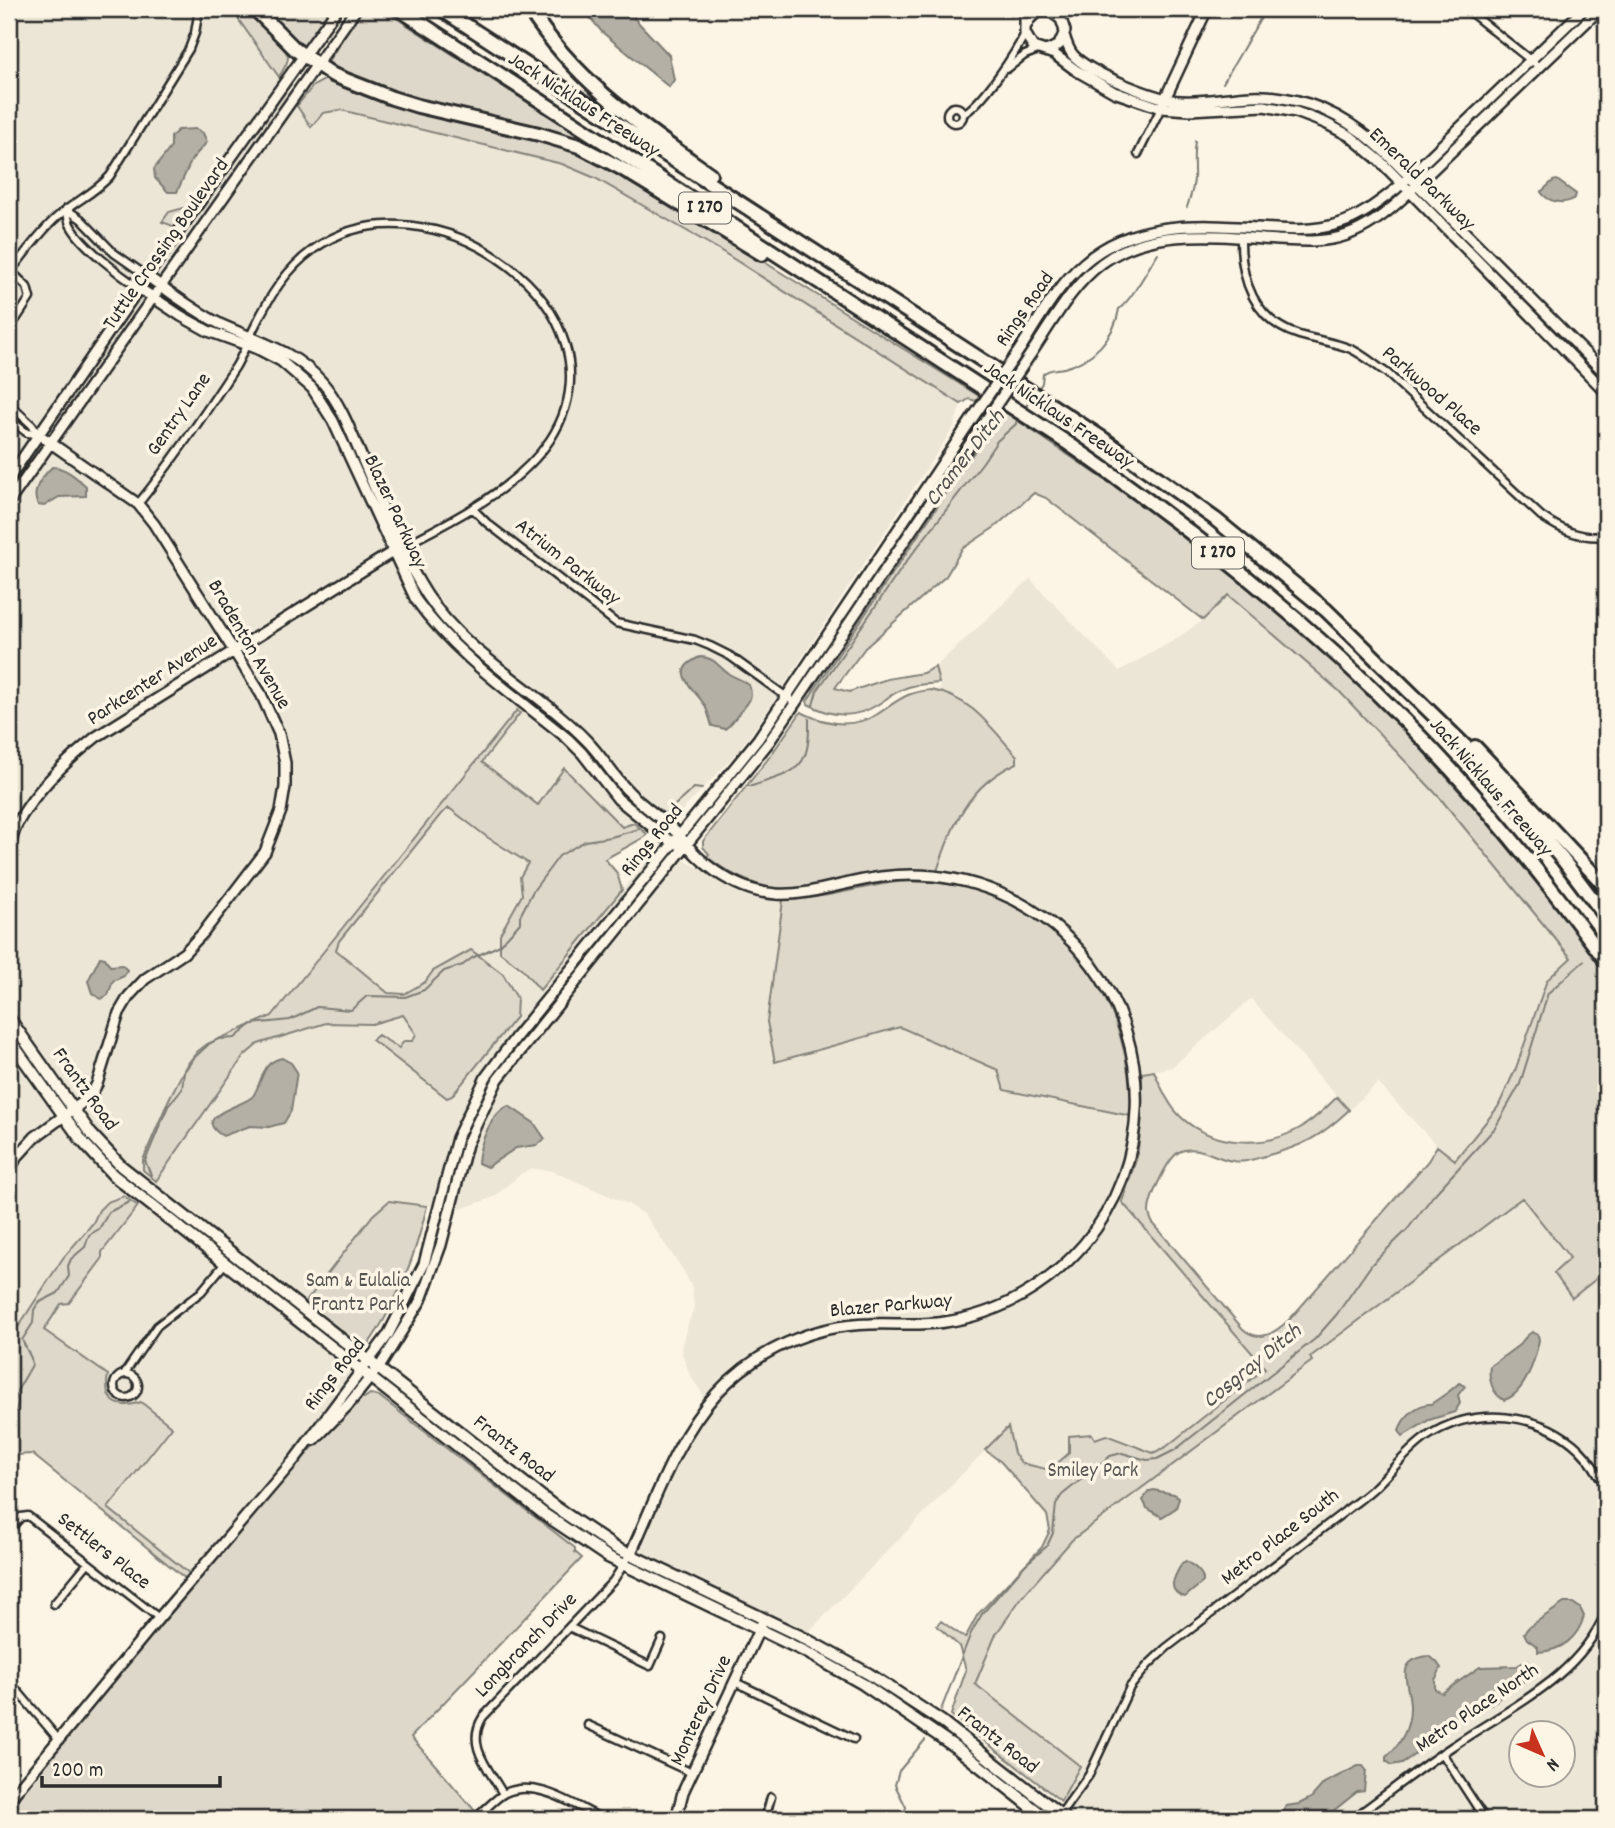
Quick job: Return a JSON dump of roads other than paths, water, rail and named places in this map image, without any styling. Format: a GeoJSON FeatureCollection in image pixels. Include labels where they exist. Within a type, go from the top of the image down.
{"type":"FeatureCollection","features":[{"type":"Feature","properties":{"kind":"highway"},"geometry":{"type":"LineString","coordinates":[[255,9],[303,56],[333,75],[392,98],[579,146],[621,168],[762,254],[836,293]]}},
{"type":"Feature","properties":{"kind":"highway","name":"Jack Nicklaus Freeway"},"geometry":{"type":"LineString","coordinates":[[399,9],[1035,422],[1141,494],[1244,573],[1405,720],[1508,835],[1606,961]]}},
{"type":"Feature","properties":{"kind":"highway","name":"Jack Nicklaus Freeway"},"geometry":{"type":"LineString","coordinates":[[441,9],[1159,476],[1215,519],[1326,610],[1465,746],[1563,860],[1606,917]]}},
{"type":"Feature","properties":{"kind":"highway"},"geometry":{"type":"LineString","coordinates":[[529,9],[559,51],[589,83],[660,139],[716,178],[734,199]]}},
{"type":"Feature","properties":{"kind":"highway"},"geometry":{"type":"LineString","coordinates":[[1326,610],[1418,691],[1494,765],[1606,887]]}},
{"type":"Feature","properties":{"kind":"main road","name":"Tuttle Crossing Boulevard"},"geometry":{"type":"LineString","coordinates":[[9,478],[147,276],[337,9]]}},
{"type":"Feature","properties":{"kind":"main road"},"geometry":{"type":"LineString","coordinates":[[1025,9],[1025,30],[1029,43],[1041,50],[1056,48],[1064,35],[1063,23],[1049,10],[1037,13],[1028,20],[1025,30]]}},
{"type":"Feature","properties":{"kind":"main road"},"geometry":{"type":"LineString","coordinates":[[1161,108],[1207,9]]}},
{"type":"Feature","properties":{"kind":"main road","name":"Rings Road"},"geometry":{"type":"LineString","coordinates":[[9,1800],[373,1365],[424,1264],[457,1139],[486,1077],[758,739],[1057,292],[1082,264],[1112,242],[1141,231],[1170,227],[1292,230],[1319,228],[1342,223],[1364,212],[1405,179],[1584,9]]}},
{"type":"Feature","properties":{"kind":"main road","name":"Rings Road"},"geometry":{"type":"LineString","coordinates":[[373,1365],[398,1340],[424,1295],[441,1245],[467,1144],[498,1079],[749,769],[1069,298],[1091,272],[1118,252],[1145,242],[1181,236],[1319,241],[1345,236],[1371,224],[1600,9]]}},
{"type":"Feature","properties":{"kind":"main road","name":"Tuttle Crossing Boulevard"},"geometry":{"type":"LineString","coordinates":[[9,502],[355,10]]}},
{"type":"Feature","properties":{"kind":"main road","name":"Emerald Parkway"},"geometry":{"type":"LineString","coordinates":[[1064,35],[1068,47],[1078,59],[1119,82],[1166,98],[1189,101],[1244,95],[1297,101],[1348,122],[1375,142],[1405,179],[1606,374]]}},
{"type":"Feature","properties":{"kind":"main road","name":"Emerald Parkway"},"geometry":{"type":"LineString","coordinates":[[1041,50],[1057,56],[1100,85],[1161,108],[1189,110],[1264,106],[1296,112],[1325,123],[1357,141],[1405,179]]}},
{"type":"Feature","properties":{"kind":"main road","name":"Emerald Parkway"},"geometry":{"type":"LineString","coordinates":[[1413,187],[1606,392]]}},
{"type":"Feature","properties":{"kind":"main road","name":"Blazer Parkway"},"geometry":{"type":"LineString","coordinates":[[147,276],[291,369],[322,401],[392,552],[416,600],[431,621],[453,644],[582,753],[618,799],[732,881],[779,895],[813,893],[872,878],[920,875],[950,878],[1004,894],[1049,921],[1072,942],[1093,965],[1119,1011],[1136,1077],[1137,1111],[1129,1160],[1118,1189],[1092,1235],[1058,1271],[1017,1299],[970,1317],[934,1323],[863,1324],[832,1328],[790,1341],[750,1363],[716,1394],[692,1425],[631,1555]]}},
{"type":"Feature","properties":{"kind":"main road","name":"Blazer Parkway"},"geometry":{"type":"LineString","coordinates":[[139,288],[197,326],[248,340],[299,360],[331,395],[346,421],[401,547],[431,601],[461,634],[582,737],[628,792],[676,839]]}},
{"type":"Feature","properties":{"kind":"main road","name":"Bradenton Avenue"},"geometry":{"type":"LineString","coordinates":[[9,1172],[16,1158],[35,1137],[90,1097],[119,1013],[129,996],[145,979],[192,945],[256,865],[275,830],[285,787],[285,763],[279,734],[261,694],[155,524],[138,504],[38,434]]}},
{"type":"Feature","properties":{"kind":"main road","name":"Parkcenter Avenue"},"geometry":{"type":"LineString","coordinates":[[9,844],[13,827],[47,782],[83,748],[121,720],[401,547]]}},
{"type":"Feature","properties":{"kind":"main road","name":"Frantz Road"},"geometry":{"type":"LineString","coordinates":[[9,1018],[97,1141],[121,1166],[569,1517],[631,1555],[856,1666],[941,1721],[1061,1818]]}},
{"type":"Feature","properties":{"kind":"main road","name":"Frantz Road"},"geometry":{"type":"LineString","coordinates":[[9,1039],[64,1117],[99,1162],[113,1175],[575,1536],[625,1566],[839,1670],[923,1724],[1047,1819]]}},
{"type":"Feature","properties":{"kind":"main road"},"geometry":{"type":"LineString","coordinates":[[575,1536],[622,1556],[631,1555]]}},
{"type":"Feature","properties":{"kind":"main road"},"geometry":{"type":"LineString","coordinates":[[625,1566],[675,1577]]}},
{"type":"Feature","properties":{"kind":"main road","name":"Monterey Drive"},"geometry":{"type":"LineString","coordinates":[[676,1819],[692,1773],[764,1619]]}},
{"type":"Feature","properties":{"kind":"main road"},"geometry":{"type":"LineString","coordinates":[[839,1670],[856,1666]]}},
{"type":"Feature","properties":{"kind":"street"},"geometry":{"type":"LineString","coordinates":[[9,330],[30,298],[27,287],[10,272],[50,224],[66,209],[101,186],[121,160],[189,49],[199,9]]}},
{"type":"Feature","properties":{"kind":"street"},"geometry":{"type":"LineString","coordinates":[[1465,9],[1538,66]]}},
{"type":"Feature","properties":{"kind":"street"},"geometry":{"type":"LineString","coordinates":[[963,114],[971,109],[997,77],[1015,52],[1025,30]]}},
{"type":"Feature","properties":{"kind":"street"},"geometry":{"type":"LineString","coordinates":[[997,77],[1015,61],[1041,50]]}},
{"type":"Feature","properties":{"kind":"street"},"geometry":{"type":"LineString","coordinates":[[1138,154],[1161,108]]}},
{"type":"Feature","properties":{"kind":"street","name":"Blazer Parkway"},"geometry":{"type":"LineString","coordinates":[[66,209],[81,219],[114,253],[147,276]]}},
{"type":"Feature","properties":{"kind":"street","name":"Blazer Parkway"},"geometry":{"type":"LineString","coordinates":[[66,209],[70,226],[139,288]]}},
{"type":"Feature","properties":{"kind":"street","name":"Gentry Lane"},"geometry":{"type":"LineString","coordinates":[[138,504],[238,363],[268,299],[296,265],[328,240],[370,225],[405,225],[445,233],[482,248],[517,271],[544,301],[559,329],[568,365],[567,397],[558,426],[539,454],[473,509],[401,547]]}},
{"type":"Feature","properties":{"kind":"street","name":"Parkwood Place"},"geometry":{"type":"LineString","coordinates":[[1242,227],[1242,271],[1248,289],[1256,304],[1276,324],[1298,335],[1333,342],[1368,359],[1387,373],[1541,516],[1571,533],[1606,536]]}},
{"type":"Feature","properties":{"kind":"street","name":"Bradenton Avenue"},"geometry":{"type":"LineString","coordinates":[[9,404],[38,434]]}},
{"type":"Feature","properties":{"kind":"street","name":"Bradenton Avenue"},"geometry":{"type":"LineString","coordinates":[[9,419],[26,433],[38,434]]}},
{"type":"Feature","properties":{"kind":"street","name":"Atrium Parkway"},"geometry":{"type":"LineString","coordinates":[[473,509],[486,523],[616,622],[695,640],[710,646],[730,656],[795,703]]}},
{"type":"Feature","properties":{"kind":"street"},"geometry":{"type":"LineString","coordinates":[[124,1374],[157,1325],[201,1292],[232,1254]]}},
{"type":"Feature","properties":{"kind":"street","name":"Metro Place South"},"geometry":{"type":"LineString","coordinates":[[1061,1818],[1089,1775],[1130,1687],[1148,1665],[1364,1496],[1404,1456],[1430,1435],[1452,1425],[1482,1417],[1522,1419],[1566,1438],[1592,1464],[1606,1489]]}},
{"type":"Feature","properties":{"kind":"street","name":"Settlers Place"},"geometry":{"type":"LineString","coordinates":[[9,1530],[25,1515],[159,1618]]}},
{"type":"Feature","properties":{"kind":"street","name":"Longbranch Drive"},"geometry":{"type":"LineString","coordinates":[[503,1794],[478,1749],[476,1727],[482,1717],[613,1581],[631,1555]]}},
{"type":"Feature","properties":{"kind":"street"},"geometry":{"type":"LineString","coordinates":[[54,1604],[88,1563]]}},
{"type":"Feature","properties":{"kind":"street","name":"Metro Place North"},"geometry":{"type":"LineString","coordinates":[[1352,1819],[1443,1753],[1544,1688],[1567,1670],[1592,1640],[1606,1612]]}},
{"type":"Feature","properties":{"kind":"street"},"geometry":{"type":"LineString","coordinates":[[569,1627],[650,1666],[662,1639]]}},
{"type":"Feature","properties":{"kind":"street"},"geometry":{"type":"LineString","coordinates":[[9,1681],[60,1740]]}},
{"type":"Feature","properties":{"kind":"street"},"geometry":{"type":"LineString","coordinates":[[735,1682],[854,1739]]}},
{"type":"Feature","properties":{"kind":"street"},"geometry":{"type":"LineString","coordinates":[[588,1725],[692,1773]]}},
{"type":"Feature","properties":{"kind":"street"},"geometry":{"type":"LineString","coordinates":[[1443,1753],[1485,1819]]}},
{"type":"Feature","properties":{"kind":"street"},"geometry":{"type":"LineString","coordinates":[[480,1814],[503,1794],[532,1788],[603,1819]]}},
{"type":"Feature","properties":{"kind":"street"},"geometry":{"type":"LineString","coordinates":[[765,1819],[771,1797]]}},
{"type":"Feature","properties":{"kind":"waterway","name":"Cramer Ditch"},"geometry":{"type":"LineString","coordinates":[[1223,83],[1266,9]]}},
{"type":"Feature","properties":{"kind":"waterway","name":"Cramer Ditch"},"geometry":{"type":"LineString","coordinates":[[1187,207],[1194,180],[1195,141]]}},
{"type":"Feature","properties":{"kind":"waterway","name":"Cramer Ditch"},"geometry":{"type":"LineString","coordinates":[[1037,391],[1046,372],[1074,365],[1093,354],[1113,329],[1119,309],[1135,291],[1158,253]]}},
{"type":"Feature","properties":{"kind":"waterway","name":"Cramer Ditch"},"geometry":{"type":"LineString","coordinates":[[1025,408],[1031,398]]}},
{"type":"Feature","properties":{"kind":"waterway","name":"Cramer Ditch"},"geometry":{"type":"LineString","coordinates":[[813,705],[817,691],[906,562],[997,441],[1016,424],[1017,418]]}},
{"type":"Feature","properties":{"kind":"waterway","name":"Cramer Ditch"},"geometry":{"type":"LineString","coordinates":[[746,786],[780,777],[798,766],[807,749],[809,719]]}},
{"type":"Feature","properties":{"kind":"waterway","name":"Cramer Ditch"},"geometry":{"type":"LineString","coordinates":[[666,813],[694,788],[702,789]]}},
{"type":"Feature","properties":{"kind":"waterway","name":"Cramer Ditch"},"geometry":{"type":"LineString","coordinates":[[151,1175],[145,1161],[168,1106],[182,1089],[184,1072],[209,1044],[218,1039],[235,1038],[252,1024],[290,1020],[317,1007],[351,1010],[367,996],[405,997],[424,990],[444,971],[463,965],[500,945],[520,923],[520,916],[533,891],[559,856],[585,841],[639,829]]}},
{"type":"Feature","properties":{"kind":"waterway","name":"Cosgray Ditch"},"geometry":{"type":"LineString","coordinates":[[941,1710],[971,1633],[982,1614],[1025,1565],[1047,1546],[1053,1533],[1056,1504],[1062,1495],[1110,1456],[1122,1453],[1147,1460],[1157,1459],[1175,1450],[1315,1339],[1337,1314],[1372,1264],[1407,1230],[1433,1196],[1495,1128],[1520,1084],[1548,993],[1584,961]]}},
{"type":"Feature","properties":{"kind":"waterway","name":"Cramer Ditch"},"geometry":{"type":"LineString","coordinates":[[9,1431],[18,1403],[17,1391],[32,1365],[22,1340],[33,1323],[34,1310],[38,1303],[58,1293],[69,1276],[68,1266],[71,1259],[85,1247],[89,1235],[99,1229],[109,1212],[129,1202]]}},
{"type":"Feature","properties":{"kind":"waterway","name":"Cosgray Ditch"},"geometry":{"type":"LineString","coordinates":[[903,1819],[906,1807],[895,1785],[899,1771],[925,1740]]}},
{"type":"Feature","properties":{"kind":"park label","name":"Sam & Eulalia Frantz Park"},"geometry":{"type":"Point","coordinates":[358,1294]}},
{"type":"Feature","properties":{"kind":"park label","name":"Smiley Park"},"geometry":{"type":"Point","coordinates":[1093,1472]}}]}
